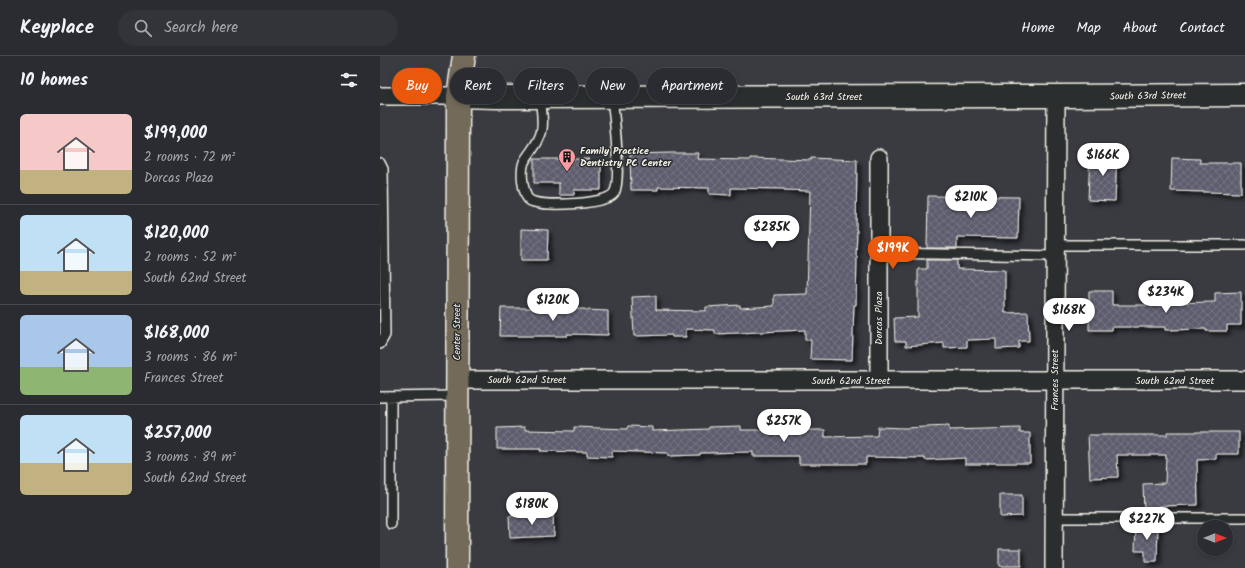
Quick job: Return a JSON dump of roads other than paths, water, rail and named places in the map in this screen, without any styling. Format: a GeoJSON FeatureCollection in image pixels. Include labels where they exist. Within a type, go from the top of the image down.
{"type":"FeatureCollection","features":[{"type":"Feature","properties":{"kind":"main road","name":"Center Street"},"geometry":{"type":"LineString","coordinates":[[452,56],[454,68]]}},
{"type":"Feature","properties":{"kind":"main road","name":"Center Street"},"geometry":{"type":"LineString","coordinates":[[462,68],[464,56]]}},
{"type":"Feature","properties":{"kind":"main road","name":"Center Street"},"geometry":{"type":"LineString","coordinates":[[457,568],[458,104]]}},
{"type":"Feature","properties":{"kind":"street","name":"South 63rd Street"},"geometry":{"type":"LineString","coordinates":[[639,97],[1245,95]]}},
{"type":"Feature","properties":{"kind":"street","name":"South 63rd Street"},"geometry":{"type":"LineString","coordinates":[[380,96],[450,96]]}},
{"type":"Feature","properties":{"kind":"street","name":"Frances Street"},"geometry":{"type":"LineString","coordinates":[[1054,568],[1056,96]]}},
{"type":"Feature","properties":{"kind":"street","name":"Dorcas Plaza"},"geometry":{"type":"LineString","coordinates":[[879,158],[879,381]]}},
{"type":"Feature","properties":{"kind":"street","name":"South 62nd Street"},"geometry":{"type":"LineString","coordinates":[[457,388],[879,381],[1245,380]]}},
{"type":"Feature","properties":{"kind":"lane"},"geometry":{"type":"LineString","coordinates":[[540,104],[542,128],[540,136],[524,165],[525,192],[527,198],[534,202],[567,204],[595,202],[608,198],[614,193],[617,184],[618,172],[613,104]]}},
{"type":"Feature","properties":{"kind":"lane"},"geometry":{"type":"LineString","coordinates":[[380,163],[383,169],[385,335],[380,344]]}},
{"type":"Feature","properties":{"kind":"lane"},"geometry":{"type":"LineString","coordinates":[[879,253],[1055,251],[1245,245]]}},
{"type":"Feature","properties":{"kind":"lane"},"geometry":{"type":"LineString","coordinates":[[380,397],[391,397],[457,388]]}},
{"type":"Feature","properties":{"kind":"lane"},"geometry":{"type":"LineString","coordinates":[[391,397],[391,524]]}},
{"type":"Feature","properties":{"kind":"lane"},"geometry":{"type":"LineString","coordinates":[[1054,518],[1245,518]]}},
{"type":"Feature","properties":{"kind":"place","name":"Family Practice Dentistry PC Center"},"geometry":{"type":"Point","coordinates":[567,172]}}]}
